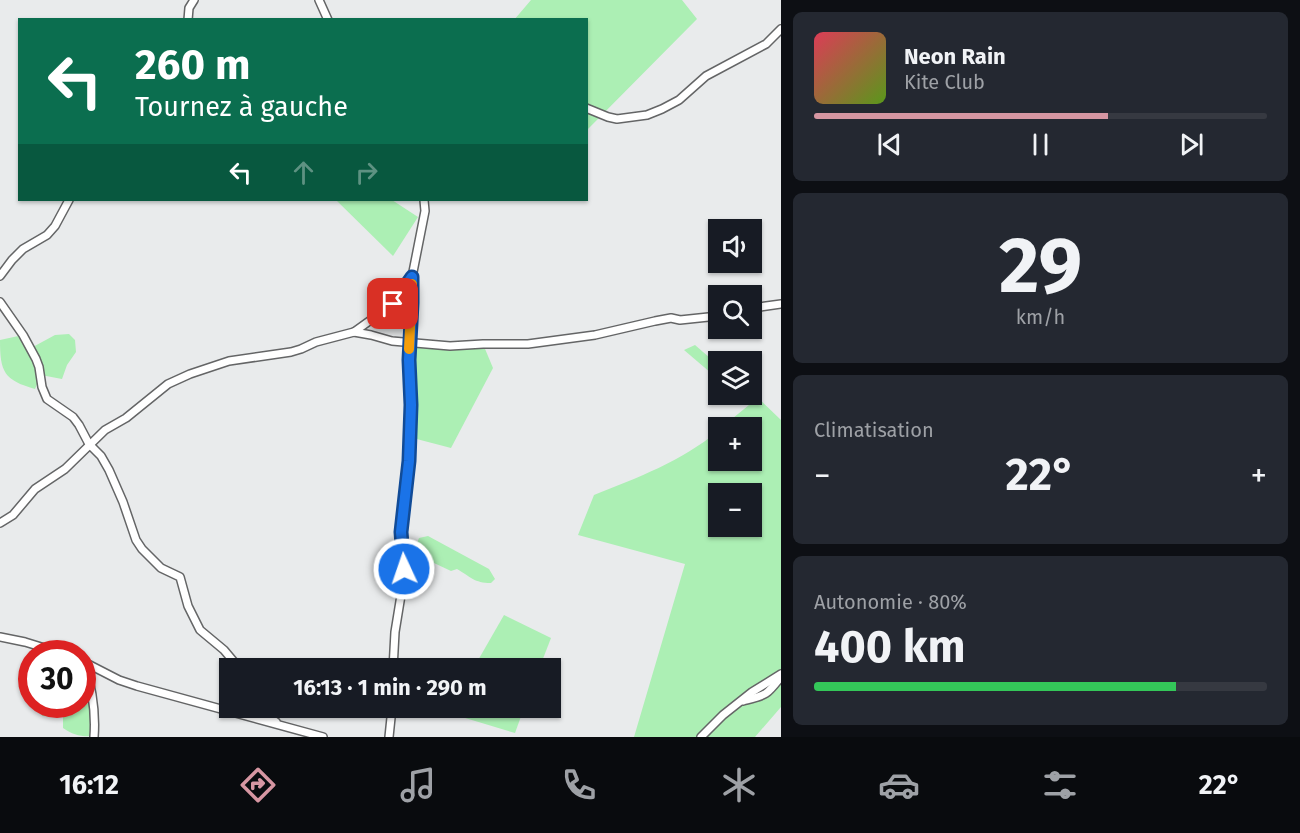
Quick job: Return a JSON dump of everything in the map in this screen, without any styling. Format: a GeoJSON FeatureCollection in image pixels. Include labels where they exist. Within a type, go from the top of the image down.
{"type":"FeatureCollection","features":[{"type":"Feature","properties":{"kind":"street"},"geometry":{"type":"LineString","coordinates":[[188,18],[189,8],[194,0]]}},
{"type":"Feature","properties":{"kind":"street"},"geometry":{"type":"LineString","coordinates":[[319,0],[327,18]]}},
{"type":"Feature","properties":{"kind":"street"},"geometry":{"type":"LineString","coordinates":[[588,109],[617,119],[662,109],[679,100],[706,76],[766,44],[781,29]]}},
{"type":"Feature","properties":{"kind":"street"},"geometry":{"type":"LineString","coordinates":[[0,276],[23,249],[34,244],[55,226],[68,201]]}},
{"type":"Feature","properties":{"kind":"street"},"geometry":{"type":"LineString","coordinates":[[394,658],[404,569],[401,532],[409,461],[411,405],[409,342],[412,277],[425,211],[423,201]]}},
{"type":"Feature","properties":{"kind":"street"},"geometry":{"type":"LineString","coordinates":[[0,523],[13,515],[35,489],[65,469],[105,429],[126,418],[168,384],[229,360],[291,352],[316,342],[354,332],[393,304],[412,277]]}},
{"type":"Feature","properties":{"kind":"street"},"geometry":{"type":"LineString","coordinates":[[0,302],[23,335],[36,359],[47,399],[73,417],[89,444],[101,456],[123,502],[136,540],[161,568],[180,577],[188,606],[201,630],[231,658]]}},
{"type":"Feature","properties":{"kind":"street"},"geometry":{"type":"LineString","coordinates":[[762,307],[781,304]]}},
{"type":"Feature","properties":{"kind":"street"},"geometry":{"type":"LineString","coordinates":[[354,332],[392,341],[450,346],[528,344],[595,335],[671,318],[680,320],[708,317]]}},
{"type":"Feature","properties":{"kind":"street"},"geometry":{"type":"LineString","coordinates":[[0,637],[18,641]]}},
{"type":"Feature","properties":{"kind":"street"},"geometry":{"type":"LineString","coordinates":[[96,668],[137,686],[283,726],[303,734],[323,737]]}},
{"type":"Feature","properties":{"kind":"street"},"geometry":{"type":"LineString","coordinates":[[701,737],[723,715],[781,675]]}},
{"type":"Feature","properties":{"kind":"street"},"geometry":{"type":"LineString","coordinates":[[94,737],[96,718]]}},
{"type":"Feature","properties":{"kind":"street"},"geometry":{"type":"LineString","coordinates":[[270,718],[283,726]]}},
{"type":"Feature","properties":{"kind":"street"},"geometry":{"type":"LineString","coordinates":[[389,737],[391,718]]}},
{"type":"Feature","properties":{"kind":"green space"},"geometry":{"type":"Polygon","coordinates":[[[531,0],[682,0],[697,19],[588,129],[588,18],[516,18],[531,0]]]}},
{"type":"Feature","properties":{"kind":"green space"},"geometry":{"type":"Polygon","coordinates":[[[337,201],[394,201],[418,217],[393,256],[337,201]]]}},
{"type":"Feature","properties":{"kind":"green space"},"geometry":{"type":"Polygon","coordinates":[[[69,334],[75,340],[76,352],[67,365],[62,379],[41,375],[35,389],[16,382],[6,373],[1,360],[0,340],[23,335],[31,348],[55,335],[69,334]]]}},
{"type":"Feature","properties":{"kind":"green space"},"geometry":{"type":"Polygon","coordinates":[[[409,342],[483,344],[493,368],[451,448],[409,437],[409,342]]]}},
{"type":"Feature","properties":{"kind":"green space"},"geometry":{"type":"Polygon","coordinates":[[[695,345],[708,356],[708,370],[684,350],[695,345]]]}},
{"type":"Feature","properties":{"kind":"green space"},"geometry":{"type":"Polygon","coordinates":[[[762,402],[781,420],[781,707],[755,737],[634,737],[685,564],[578,535],[594,495],[674,460],[708,439],[708,471],[762,471],[762,417],[734,417],[749,405],[762,405],[762,402]]]}},
{"type":"Feature","properties":{"kind":"green space"},"geometry":{"type":"Polygon","coordinates":[[[428,536],[489,569],[495,579],[491,583],[480,582],[457,569],[451,571],[419,556],[416,546],[419,538],[428,536]]]}},
{"type":"Feature","properties":{"kind":"green space"},"geometry":{"type":"Polygon","coordinates":[[[504,615],[551,638],[543,658],[479,658],[504,615]]]}},
{"type":"Feature","properties":{"kind":"green space"},"geometry":{"type":"Polygon","coordinates":[[[63,718],[93,718],[94,736],[77,735],[63,728],[63,718]]]}},
{"type":"Feature","properties":{"kind":"green space"},"geometry":{"type":"Polygon","coordinates":[[[465,718],[520,718],[515,733],[465,718]]]}},
{"type":"Feature","properties":{"kind":"slow traffic"},"geometry":{"type":"LineString","coordinates":[[409,349],[412,284]]}},
{"type":"Feature","properties":{"kind":"route"},"geometry":{"type":"LineString","coordinates":[[393,304],[412,277],[409,342],[411,405],[409,461],[401,532],[404,569]]}}]}
